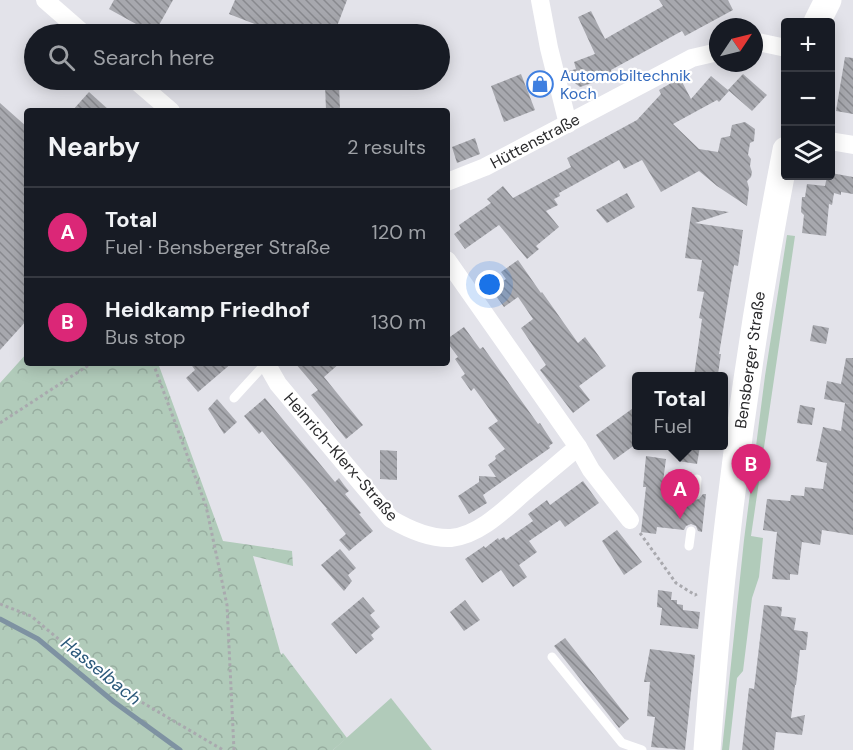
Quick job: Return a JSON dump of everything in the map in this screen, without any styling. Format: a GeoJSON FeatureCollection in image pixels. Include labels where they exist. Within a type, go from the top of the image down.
{"type":"FeatureCollection","features":[{"type":"Feature","properties":{"kind":"main road"},"geometry":{"type":"LineString","coordinates":[[819,18],[828,0]]}},
{"type":"Feature","properties":{"kind":"main road","name":"Bensberger Straße"},"geometry":{"type":"LineString","coordinates":[[706,750],[726,540],[747,381],[781,173]]}},
{"type":"Feature","properties":{"kind":"street"},"geometry":{"type":"LineString","coordinates":[[45,0],[73,24]]}},
{"type":"Feature","properties":{"kind":"street"},"geometry":{"type":"LineString","coordinates":[[540,0],[568,124]]}},
{"type":"Feature","properties":{"kind":"street"},"geometry":{"type":"LineString","coordinates":[[763,43],[781,47]]}},
{"type":"Feature","properties":{"kind":"street","name":"Hüttenstraße"},"geometry":{"type":"LineString","coordinates":[[450,181],[485,167],[692,58],[709,54]]}},
{"type":"Feature","properties":{"kind":"street"},"geometry":{"type":"LineString","coordinates":[[147,90],[168,108]]}},
{"type":"Feature","properties":{"kind":"street"},"geometry":{"type":"LineString","coordinates":[[835,142],[853,145]]}},
{"type":"Feature","properties":{"kind":"street"},"geometry":{"type":"LineString","coordinates":[[450,264],[578,447],[591,470],[630,520]]}},
{"type":"Feature","properties":{"kind":"street","name":"Heinrich-Klerx-Straße"},"geometry":{"type":"LineString","coordinates":[[268,366],[278,384],[391,519],[410,530],[430,536],[452,538],[473,531],[493,519],[578,447]]}},
{"type":"Feature","properties":{"kind":"lane"},"geometry":{"type":"LineString","coordinates":[[234,398],[263,366]]}},
{"type":"Feature","properties":{"kind":"lane"},"geometry":{"type":"LineString","coordinates":[[696,493],[697,479]]}},
{"type":"Feature","properties":{"kind":"lane"},"geometry":{"type":"LineString","coordinates":[[689,546],[691,531]]}},
{"type":"Feature","properties":{"kind":"lane"},"geometry":{"type":"LineString","coordinates":[[552,657],[622,743],[642,750]]}},
{"type":"Feature","properties":{"kind":"path"},"geometry":{"type":"LineString","coordinates":[[0,423],[87,366]]}},
{"type":"Feature","properties":{"kind":"path"},"geometry":{"type":"LineString","coordinates":[[154,366],[206,507],[227,605],[234,750]]}},
{"type":"Feature","properties":{"kind":"path"},"geometry":{"type":"LineString","coordinates":[[630,520],[676,583],[695,595],[720,595]]}},
{"type":"Feature","properties":{"kind":"path"},"geometry":{"type":"LineString","coordinates":[[0,604],[31,616],[116,687],[223,750]]}},
{"type":"Feature","properties":{"kind":"green space"},"geometry":{"type":"Polygon","coordinates":[[[787,235],[795,236],[751,536],[763,538],[759,577],[752,598],[743,671],[737,678],[729,750],[722,750],[744,540],[765,376],[787,235]]]}},
{"type":"Feature","properties":{"kind":"green space"},"geometry":{"type":"Polygon","coordinates":[[[24,356],[24,366],[159,366],[223,541],[292,551],[293,566],[253,556],[281,655],[283,653],[347,738],[333,750],[0,750],[0,383],[24,356]]]}},
{"type":"Feature","properties":{"kind":"green space"},"geometry":{"type":"Polygon","coordinates":[[[391,698],[432,750],[333,750],[391,698]]]}},
{"type":"Feature","properties":{"kind":"building"},"geometry":{"type":"Polygon","coordinates":[[[114,0],[173,0],[160,24],[136,24],[109,9],[114,0]]]}},
{"type":"Feature","properties":{"kind":"building"},"geometry":{"type":"Polygon","coordinates":[[[235,0],[347,0],[338,24],[255,24],[229,14],[235,0]]]}},
{"type":"Feature","properties":{"kind":"building"},"geometry":{"type":"Polygon","coordinates":[[[659,0],[728,0],[733,10],[718,18],[709,18],[709,23],[685,36],[682,31],[611,70],[613,76],[580,87],[572,81],[569,71],[576,69],[574,62],[595,54],[578,17],[591,11],[605,39],[663,6],[659,0]]]}},
{"type":"Feature","properties":{"kind":"building"},"geometry":{"type":"Polygon","coordinates":[[[845,57],[853,58],[853,114],[836,111],[845,57]]]}},
{"type":"Feature","properties":{"kind":"building"},"geometry":{"type":"Polygon","coordinates":[[[521,74],[535,110],[504,122],[491,86],[521,74]]]}},
{"type":"Feature","properties":{"kind":"building"},"geometry":{"type":"Polygon","coordinates":[[[743,74],[767,95],[752,111],[728,90],[743,74]]]}},
{"type":"Feature","properties":{"kind":"building"},"geometry":{"type":"Polygon","coordinates":[[[711,76],[729,91],[719,102],[717,100],[673,124],[699,149],[718,152],[721,138],[730,136],[732,125],[745,122],[755,129],[754,141],[750,143],[748,155],[751,159],[752,172],[747,181],[749,188],[747,206],[699,171],[661,192],[642,160],[624,169],[619,160],[559,193],[560,196],[554,199],[558,205],[546,211],[559,227],[536,246],[539,249],[527,259],[499,225],[465,249],[454,234],[461,229],[459,225],[491,203],[487,199],[503,186],[513,198],[571,167],[567,158],[637,120],[661,94],[659,90],[680,78],[691,99],[711,76]]]}},
{"type":"Feature","properties":{"kind":"building"},"geometry":{"type":"Polygon","coordinates":[[[325,90],[339,90],[340,108],[326,108],[325,90]]]}},
{"type":"Feature","properties":{"kind":"building"},"geometry":{"type":"Polygon","coordinates":[[[89,92],[107,108],[75,108],[89,92]]]}},
{"type":"Feature","properties":{"kind":"building"},"geometry":{"type":"Polygon","coordinates":[[[0,103],[24,124],[24,323],[0,350],[0,103]]]}},
{"type":"Feature","properties":{"kind":"building"},"geometry":{"type":"Polygon","coordinates":[[[475,138],[480,154],[457,163],[452,147],[475,138]]]}},
{"type":"Feature","properties":{"kind":"building"},"geometry":{"type":"Polygon","coordinates":[[[835,174],[853,177],[853,194],[834,193],[832,205],[829,204],[826,236],[802,233],[804,215],[801,212],[802,197],[805,197],[807,184],[825,186],[826,180],[835,180],[835,174]]]}},
{"type":"Feature","properties":{"kind":"building"},"geometry":{"type":"Polygon","coordinates":[[[627,193],[635,207],[607,223],[596,210],[627,193]]]}},
{"type":"Feature","properties":{"kind":"building"},"geometry":{"type":"Polygon","coordinates":[[[692,207],[729,212],[695,223],[743,230],[738,266],[734,265],[719,354],[721,354],[718,372],[695,372],[702,319],[699,318],[704,292],[697,291],[702,260],[685,258],[692,207]]]}},
{"type":"Feature","properties":{"kind":"building"},"geometry":{"type":"Polygon","coordinates":[[[518,260],[578,343],[585,337],[606,366],[579,386],[590,400],[573,413],[540,370],[546,365],[521,328],[533,319],[518,297],[504,307],[491,289],[506,279],[501,272],[518,260]]]}},
{"type":"Feature","properties":{"kind":"building"},"geometry":{"type":"Polygon","coordinates":[[[813,325],[829,328],[826,344],[810,341],[813,325]]]}},
{"type":"Feature","properties":{"kind":"building"},"geometry":{"type":"Polygon","coordinates":[[[464,327],[480,349],[483,347],[553,443],[549,446],[550,448],[483,495],[487,503],[469,514],[458,496],[479,482],[479,476],[496,477],[488,465],[505,449],[488,428],[498,421],[474,388],[471,391],[461,377],[465,374],[455,359],[458,357],[450,346],[450,337],[464,327]]]}},
{"type":"Feature","properties":{"kind":"building"},"geometry":{"type":"Polygon","coordinates":[[[846,358],[853,358],[853,535],[822,530],[820,545],[802,542],[798,575],[790,574],[790,580],[772,579],[777,532],[763,530],[767,499],[790,501],[791,495],[804,496],[805,487],[823,489],[827,463],[816,461],[823,427],[841,431],[845,403],[852,404],[824,399],[827,381],[841,384],[846,358]]]}},
{"type":"Feature","properties":{"kind":"building"},"geometry":{"type":"Polygon","coordinates":[[[192,366],[228,366],[198,392],[186,378],[195,370],[192,366]]]}},
{"type":"Feature","properties":{"kind":"building"},"geometry":{"type":"Polygon","coordinates":[[[298,366],[337,366],[324,377],[363,425],[346,439],[311,395],[318,390],[298,366]]]}},
{"type":"Feature","properties":{"kind":"building"},"geometry":{"type":"Polygon","coordinates":[[[265,398],[335,482],[339,478],[349,491],[345,494],[373,531],[349,551],[339,540],[346,534],[327,509],[262,431],[259,434],[244,416],[265,398]]]}},
{"type":"Feature","properties":{"kind":"building"},"geometry":{"type":"Polygon","coordinates":[[[217,399],[237,422],[224,434],[208,409],[217,399]]]}},
{"type":"Feature","properties":{"kind":"building"},"geometry":{"type":"Polygon","coordinates":[[[800,405],[815,408],[812,425],[797,423],[800,405]]]}},
{"type":"Feature","properties":{"kind":"building"},"geometry":{"type":"Polygon","coordinates":[[[632,409],[632,447],[614,460],[596,435],[632,409]]]}},
{"type":"Feature","properties":{"kind":"building"},"geometry":{"type":"Polygon","coordinates":[[[380,450],[397,451],[397,480],[380,479],[380,450]]]}},
{"type":"Feature","properties":{"kind":"building"},"geometry":{"type":"Polygon","coordinates":[[[679,450],[699,450],[697,464],[678,461],[679,450]]]}},
{"type":"Feature","properties":{"kind":"building"},"geometry":{"type":"Polygon","coordinates":[[[646,456],[666,459],[662,489],[689,492],[695,500],[706,494],[702,532],[691,524],[684,530],[657,527],[656,534],[641,532],[646,487],[643,487],[646,456]]]}},
{"type":"Feature","properties":{"kind":"building"},"geometry":{"type":"Polygon","coordinates":[[[583,481],[599,503],[565,527],[560,520],[529,541],[537,552],[519,565],[527,577],[513,587],[501,570],[482,583],[465,559],[498,538],[499,540],[504,537],[506,540],[533,521],[528,514],[547,500],[550,505],[583,481]]]}},
{"type":"Feature","properties":{"kind":"building"},"geometry":{"type":"Polygon","coordinates":[[[617,530],[642,562],[624,575],[602,541],[617,530]]]}},
{"type":"Feature","properties":{"kind":"building"},"geometry":{"type":"Polygon","coordinates":[[[340,549],[356,568],[348,575],[352,581],[344,591],[321,565],[340,549]]]}},
{"type":"Feature","properties":{"kind":"building"},"geometry":{"type":"Polygon","coordinates":[[[658,590],[672,592],[671,600],[677,600],[677,604],[683,605],[683,610],[700,612],[698,629],[660,625],[662,608],[657,607],[658,590]]]}},
{"type":"Feature","properties":{"kind":"building"},"geometry":{"type":"Polygon","coordinates":[[[363,597],[375,611],[370,615],[380,627],[371,635],[374,639],[356,654],[331,624],[363,597]]]}},
{"type":"Feature","properties":{"kind":"building"},"geometry":{"type":"Polygon","coordinates":[[[465,600],[480,620],[464,631],[450,612],[465,600]]]}},
{"type":"Feature","properties":{"kind":"building"},"geometry":{"type":"Polygon","coordinates":[[[764,605],[782,607],[781,616],[796,618],[794,630],[808,632],[806,650],[800,650],[791,718],[805,715],[802,735],[776,732],[774,750],[742,750],[749,688],[754,689],[764,605]]]}},
{"type":"Feature","properties":{"kind":"building"},"geometry":{"type":"Polygon","coordinates":[[[565,638],[629,719],[619,728],[554,646],[565,638]]]}},
{"type":"Feature","properties":{"kind":"building"},"geometry":{"type":"Polygon","coordinates":[[[650,649],[695,655],[685,750],[651,747],[655,717],[647,716],[650,682],[644,682],[650,649]]]}},
{"type":"Feature","properties":{"kind":"waterway","name":"Hasselbach"},"geometry":{"type":"LineString","coordinates":[[0,619],[38,639],[114,702],[180,750]]}},
{"type":"Feature","properties":{"kind":"place","name":"Automobiltechnik Koch"},"geometry":{"type":"Point","coordinates":[540,84]}},
{"type":"Feature","properties":{"kind":"place","name":"Heidkamp Friedhof"},"geometry":{"type":"Point","coordinates":[751,494]}},
{"type":"Feature","properties":{"kind":"place","name":"Total"},"geometry":{"type":"Point","coordinates":[680,519]}}]}
